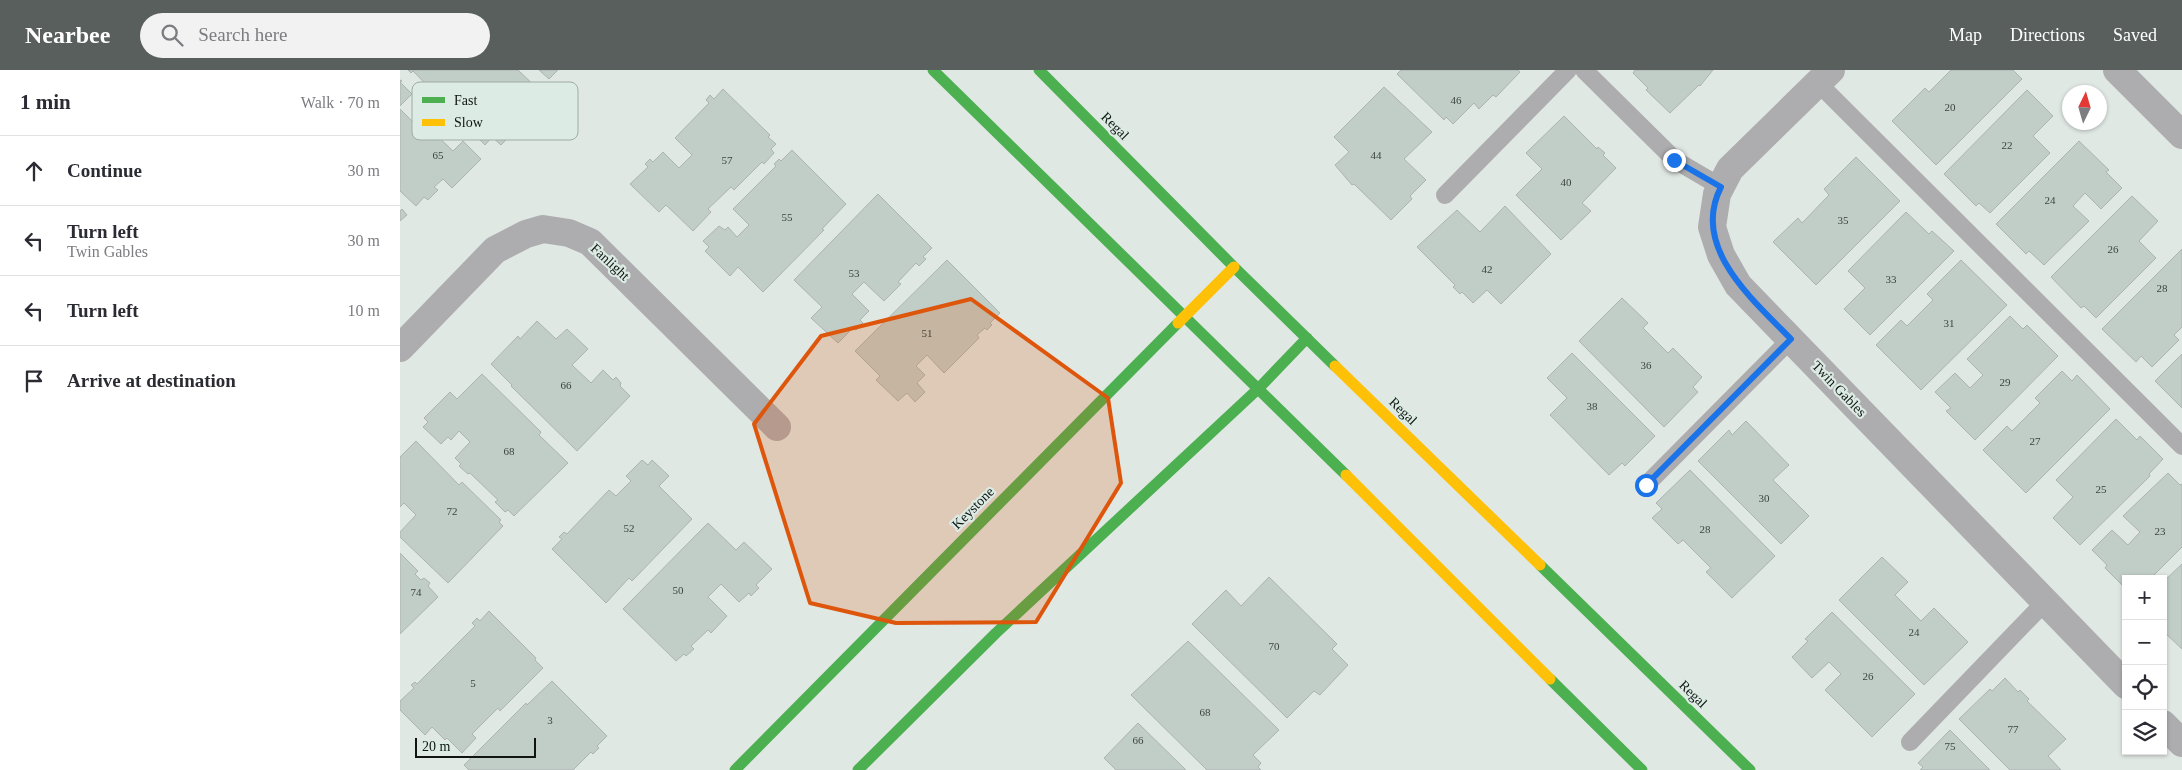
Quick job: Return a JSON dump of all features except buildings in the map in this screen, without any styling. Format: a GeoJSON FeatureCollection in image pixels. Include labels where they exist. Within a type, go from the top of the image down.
{"type":"FeatureCollection","features":[{"type":"Feature","properties":{"kind":"street"},"geometry":{"type":"LineString","coordinates":[[933,70],[1183,317],[1258,388],[1642,770]]}},
{"type":"Feature","properties":{"kind":"street","name":"Regal"},"geometry":{"type":"LineString","coordinates":[[1038,70],[1234,268],[1750,770]]}},
{"type":"Feature","properties":{"kind":"street"},"geometry":{"type":"LineString","coordinates":[[2117,70],[2182,135]]}},
{"type":"Feature","properties":{"kind":"street","name":"Twin Gables"},"geometry":{"type":"LineString","coordinates":[[1824,76],[1730,169],[1717,194],[1712,227],[1721,255],[1738,284],[2122,681]]}},
{"type":"Feature","properties":{"kind":"street","name":"Fanlight"},"geometry":{"type":"LineString","coordinates":[[400,348],[496,250],[526,234],[543,229],[569,233],[590,242],[777,427]]}},
{"type":"Feature","properties":{"kind":"street","name":"Keystone"},"geometry":{"type":"LineString","coordinates":[[735,770],[1183,317],[1234,268]]}},
{"type":"Feature","properties":{"kind":"street"},"geometry":{"type":"LineString","coordinates":[[858,770],[996,633],[1258,388],[1307,338]]}},
{"type":"Feature","properties":{"kind":"street"},"geometry":{"type":"LineString","coordinates":[[2167,728],[2182,744]]}},
{"type":"Feature","properties":{"kind":"lane"},"geometry":{"type":"LineString","coordinates":[[1445,195],[1568,70]]}},
{"type":"Feature","properties":{"kind":"lane"},"geometry":{"type":"LineString","coordinates":[[1584,70],[1674,160],[1721,187]]}},
{"type":"Feature","properties":{"kind":"lane"},"geometry":{"type":"LineString","coordinates":[[1824,76],[2182,446]]}},
{"type":"Feature","properties":{"kind":"lane"},"geometry":{"type":"LineString","coordinates":[[1646,485],[1791,339]]}},
{"type":"Feature","properties":{"kind":"lane"},"geometry":{"type":"LineString","coordinates":[[1910,742],[2045,602]]}},
{"type":"Feature","properties":{"kind":"highlighted area"},"geometry":{"type":"Polygon","coordinates":[[[971,299],[1108,398],[1121,483],[1036,622],[896,623],[810,603],[754,424],[821,336],[971,299]]]}},
{"type":"Feature","properties":{"kind":"traffic: fast"},"geometry":{"type":"LineString","coordinates":[[933,70],[1346,475]]}},
{"type":"Feature","properties":{"kind":"traffic: fast"},"geometry":{"type":"LineString","coordinates":[[1039,70],[1335,366]]}},
{"type":"Feature","properties":{"kind":"traffic: fast"},"geometry":{"type":"LineString","coordinates":[[735,770],[1178,323]]}},
{"type":"Feature","properties":{"kind":"traffic: fast"},"geometry":{"type":"LineString","coordinates":[[858,770],[996,633],[1259,388],[1307,338]]}},
{"type":"Feature","properties":{"kind":"traffic: fast"},"geometry":{"type":"LineString","coordinates":[[1540,565],[1750,770]]}},
{"type":"Feature","properties":{"kind":"traffic: fast"},"geometry":{"type":"LineString","coordinates":[[1550,679],[1642,770]]}},
{"type":"Feature","properties":{"kind":"traffic: slow"},"geometry":{"type":"LineString","coordinates":[[1178,323],[1234,267]]}},
{"type":"Feature","properties":{"kind":"traffic: slow"},"geometry":{"type":"LineString","coordinates":[[1335,366],[1540,565]]}},
{"type":"Feature","properties":{"kind":"traffic: slow"},"geometry":{"type":"LineString","coordinates":[[1346,475],[1550,679]]}},
{"type":"Feature","properties":{"kind":"route"},"geometry":{"type":"LineString","coordinates":[[1646,485],[1791,339],[1738,284],[1721,255],[1712,227],[1717,194],[1721,187],[1674,160]]}}]}
